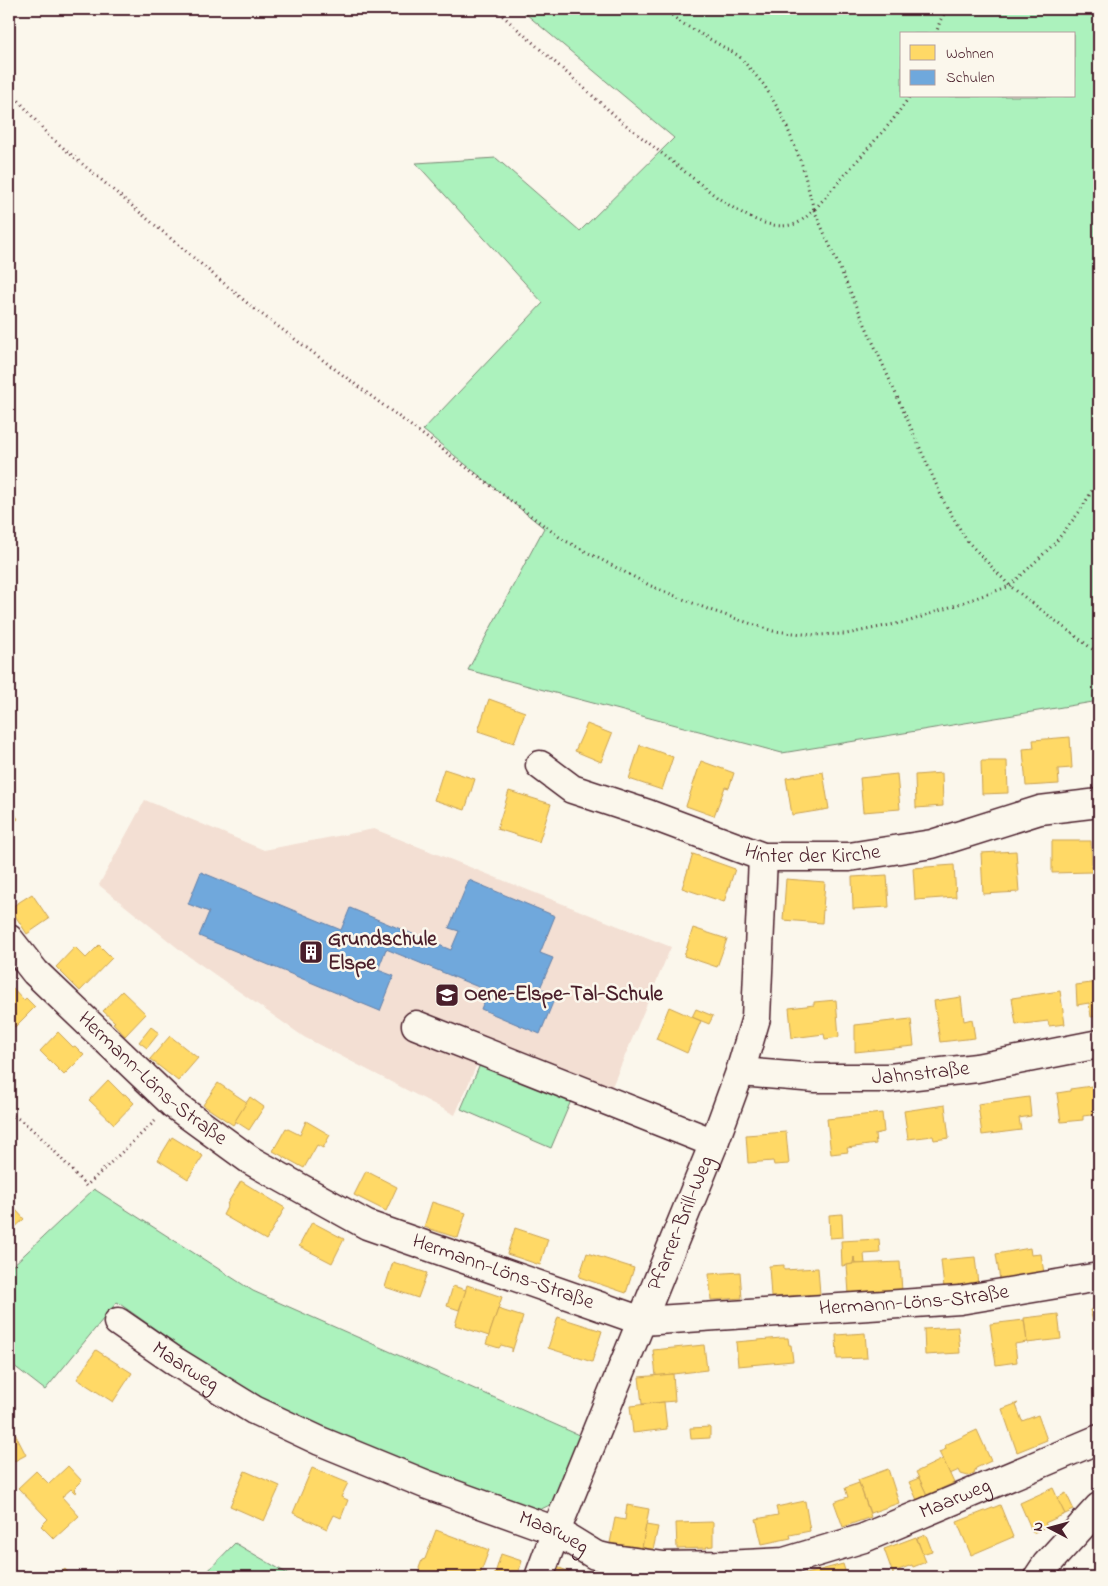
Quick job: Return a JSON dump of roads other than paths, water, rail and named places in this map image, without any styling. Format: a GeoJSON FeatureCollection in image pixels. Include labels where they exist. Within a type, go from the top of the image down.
{"type":"FeatureCollection","features":[{"type":"Feature","properties":{"kind":"street","name":"Hinter der Kirche"},"geometry":{"type":"LineString","coordinates":[[540,765],[572,789],[648,814],[763,856],[849,857],[932,844],[1040,810],[1098,803]]}},
{"type":"Feature","properties":{"kind":"street","name":"Pfarrer-Brill-Weg"},"geometry":{"type":"LineString","coordinates":[[539,1577],[714,1142],[740,1072],[756,1018],[763,856]]}},
{"type":"Feature","properties":{"kind":"street","name":"Hermann-Löns-Straße"},"geometry":{"type":"LineString","coordinates":[[9,939],[35,972],[173,1104],[250,1160],[367,1225],[642,1321],[960,1300],[1099,1277]]}},
{"type":"Feature","properties":{"kind":"street"},"geometry":{"type":"LineString","coordinates":[[416,1025],[714,1142]]}},
{"type":"Feature","properties":{"kind":"street","name":"Jahnstraße"},"geometry":{"type":"LineString","coordinates":[[740,1072],[816,1078],[890,1078],[977,1068],[1099,1044]]}},
{"type":"Feature","properties":{"kind":"street","name":"Maarweg"},"geometry":{"type":"LineString","coordinates":[[118,1322],[176,1362],[254,1410],[320,1442],[425,1484],[556,1531],[595,1555],[664,1566],[784,1562],[864,1538],[1099,1439]]}},
{"type":"Feature","properties":{"kind":"street"},"geometry":{"type":"LineString","coordinates":[[1038,1577],[1046,1565],[1099,1507]]}},
{"type":"Feature","properties":{"kind":"place","name":"Grundschule Elspe"},"geometry":{"type":"Point","coordinates":[311,952]}},
{"type":"Feature","properties":{"kind":"place","name":"Oene-Elspe-Tal-Schule"},"geometry":{"type":"Point","coordinates":[447,995]}}]}
